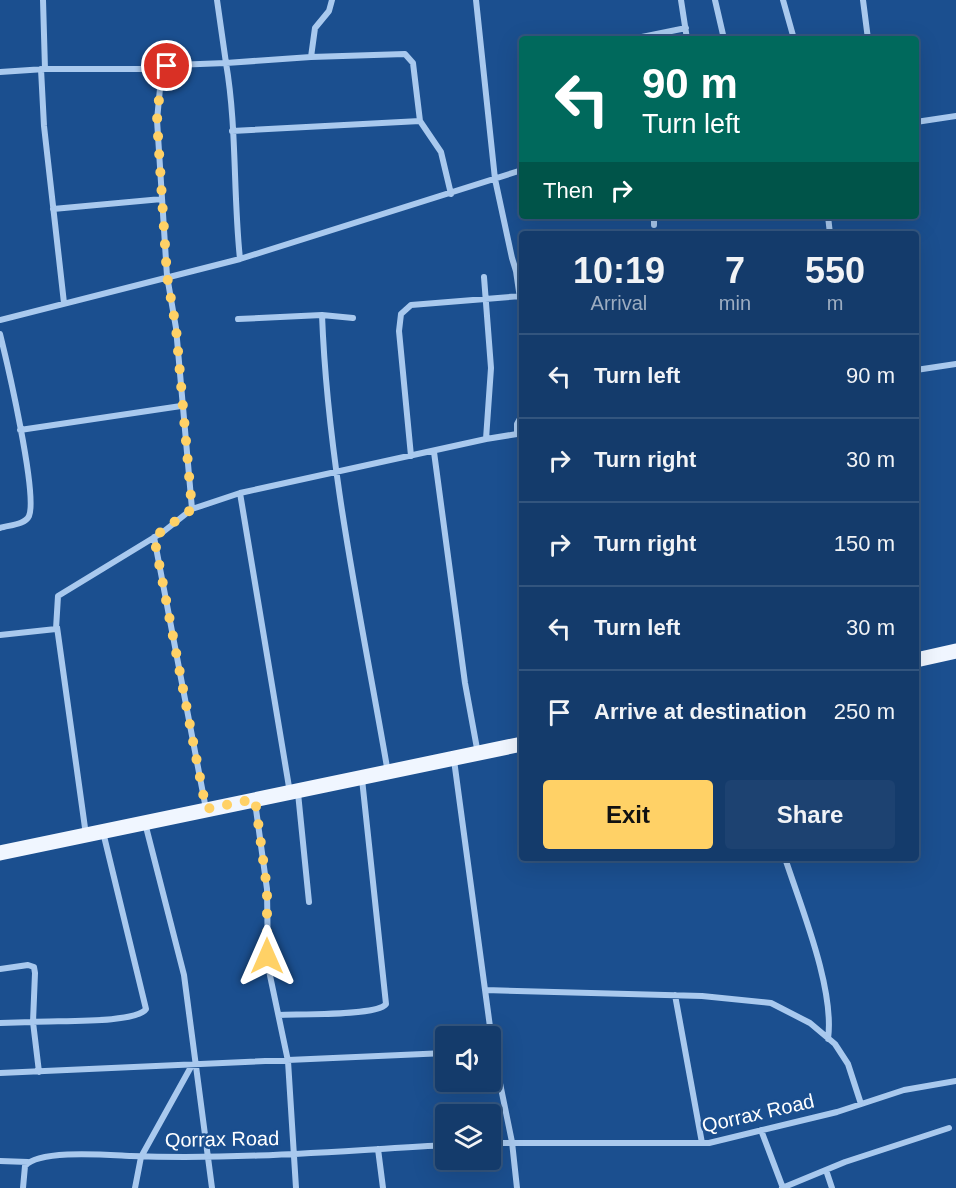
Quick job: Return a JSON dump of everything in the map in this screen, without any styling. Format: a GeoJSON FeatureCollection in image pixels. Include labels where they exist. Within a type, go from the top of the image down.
{"type":"FeatureCollection","features":[{"type":"Feature","properties":{"kind":"main road"},"geometry":{"type":"LineString","coordinates":[[919,659],[956,651]]}},
{"type":"Feature","properties":{"kind":"main road"},"geometry":{"type":"LineString","coordinates":[[0,853],[255,799],[388,774],[519,745]]}},
{"type":"Feature","properties":{"kind":"street"},"geometry":{"type":"LineString","coordinates":[[44,0],[43,69],[52,209],[64,303]]}},
{"type":"Feature","properties":{"kind":"street"},"geometry":{"type":"LineString","coordinates":[[217,0],[232,96],[240,259]]}},
{"type":"Feature","properties":{"kind":"street"},"geometry":{"type":"LineString","coordinates":[[310,57],[315,28],[328,11],[332,0]]}},
{"type":"Feature","properties":{"kind":"street"},"geometry":{"type":"LineString","coordinates":[[476,0],[495,179],[503,221],[519,272]]}},
{"type":"Feature","properties":{"kind":"street"},"geometry":{"type":"LineString","coordinates":[[681,0],[687,36]]}},
{"type":"Feature","properties":{"kind":"street"},"geometry":{"type":"LineString","coordinates":[[715,0],[723,36]]}},
{"type":"Feature","properties":{"kind":"street"},"geometry":{"type":"LineString","coordinates":[[783,0],[793,36]]}},
{"type":"Feature","properties":{"kind":"street"},"geometry":{"type":"LineString","coordinates":[[863,0],[867,36]]}},
{"type":"Feature","properties":{"kind":"street"},"geometry":{"type":"LineString","coordinates":[[647,36],[686,28]]}},
{"type":"Feature","properties":{"kind":"street"},"geometry":{"type":"LineString","coordinates":[[0,72],[43,69],[165,69],[174,64],[405,54],[413,63],[420,122],[441,152],[451,194]]}},
{"type":"Feature","properties":{"kind":"street"},"geometry":{"type":"LineString","coordinates":[[165,69],[161,78],[157,120],[167,276],[176,328],[181,406],[192,509]]}},
{"type":"Feature","properties":{"kind":"street"},"geometry":{"type":"LineString","coordinates":[[919,122],[956,116]]}},
{"type":"Feature","properties":{"kind":"street"},"geometry":{"type":"LineString","coordinates":[[232,131],[420,122]]}},
{"type":"Feature","properties":{"kind":"street"},"geometry":{"type":"LineString","coordinates":[[0,320],[240,259],[519,172]]}},
{"type":"Feature","properties":{"kind":"street"},"geometry":{"type":"LineString","coordinates":[[52,209],[162,199]]}},
{"type":"Feature","properties":{"kind":"street"},"geometry":{"type":"LineString","coordinates":[[654,219],[654,225]]}},
{"type":"Feature","properties":{"kind":"street"},"geometry":{"type":"LineString","coordinates":[[484,277],[491,368],[486,439]]}},
{"type":"Feature","properties":{"kind":"street"},"geometry":{"type":"LineString","coordinates":[[411,456],[399,331],[401,314],[411,305],[519,296]]}},
{"type":"Feature","properties":{"kind":"street"},"geometry":{"type":"LineString","coordinates":[[238,319],[322,315],[353,318]]}},
{"type":"Feature","properties":{"kind":"street"},"geometry":{"type":"LineString","coordinates":[[322,315],[324,365],[335,471],[388,774]]}},
{"type":"Feature","properties":{"kind":"street"},"geometry":{"type":"LineString","coordinates":[[0,334],[20,430],[30,501],[30,515],[20,522],[0,528]]}},
{"type":"Feature","properties":{"kind":"street"},"geometry":{"type":"LineString","coordinates":[[919,370],[956,364]]}},
{"type":"Feature","properties":{"kind":"street"},"geometry":{"type":"LineString","coordinates":[[20,430],[181,406]]}},
{"type":"Feature","properties":{"kind":"street"},"geometry":{"type":"LineString","coordinates":[[86,836],[57,627],[58,596],[154,537],[192,509],[240,493],[335,471],[519,434]]}},
{"type":"Feature","properties":{"kind":"street"},"geometry":{"type":"LineString","coordinates":[[434,452],[465,683],[478,754]]}},
{"type":"Feature","properties":{"kind":"street"},"geometry":{"type":"LineString","coordinates":[[240,493],[294,792],[309,902]]}},
{"type":"Feature","properties":{"kind":"street"},"geometry":{"type":"LineString","coordinates":[[154,537],[206,809]]}},
{"type":"Feature","properties":{"kind":"street"},"geometry":{"type":"LineString","coordinates":[[0,635],[49,631],[57,627]]}},
{"type":"Feature","properties":{"kind":"street"},"geometry":{"type":"LineString","coordinates":[[454,760],[489,1026]]}},
{"type":"Feature","properties":{"kind":"street"},"geometry":{"type":"LineString","coordinates":[[279,1015],[361,1011],[380,1009],[386,1004],[362,779]]}},
{"type":"Feature","properties":{"kind":"street"},"geometry":{"type":"LineString","coordinates":[[255,799],[267,889],[268,966],[288,1061],[296,1154],[296,1188]]}},
{"type":"Feature","properties":{"kind":"street"},"geometry":{"type":"LineString","coordinates":[[145,822],[184,975],[194,1065],[212,1188]]}},
{"type":"Feature","properties":{"kind":"street"},"geometry":{"type":"LineString","coordinates":[[0,1023],[124,1018],[139,1016],[146,1009],[103,832]]}},
{"type":"Feature","properties":{"kind":"street"},"geometry":{"type":"LineString","coordinates":[[786,861],[825,991],[830,1027],[828,1039]]}},
{"type":"Feature","properties":{"kind":"street"},"geometry":{"type":"LineString","coordinates":[[0,969],[28,965],[34,967],[33,1022],[39,1072]]}},
{"type":"Feature","properties":{"kind":"street"},"geometry":{"type":"LineString","coordinates":[[485,990],[675,996],[771,1003],[810,1023],[835,1044],[848,1064],[861,1104]]}},
{"type":"Feature","properties":{"kind":"street"},"geometry":{"type":"LineString","coordinates":[[675,996],[702,1143]]}},
{"type":"Feature","properties":{"kind":"street"},"geometry":{"type":"LineString","coordinates":[[0,1074],[435,1054]]}},
{"type":"Feature","properties":{"kind":"street"},"geometry":{"type":"LineString","coordinates":[[135,1188],[141,1156],[194,1065]]}},
{"type":"Feature","properties":{"kind":"street","name":"Qorrax Road"},"geometry":{"type":"LineString","coordinates":[[501,1142],[702,1143],[861,1104],[904,1090],[956,1081]]}},
{"type":"Feature","properties":{"kind":"street"},"geometry":{"type":"LineString","coordinates":[[501,1091],[512,1142],[517,1188]]}},
{"type":"Feature","properties":{"kind":"street"},"geometry":{"type":"LineString","coordinates":[[761,1130],[783,1188],[826,1170],[949,1128]]}},
{"type":"Feature","properties":{"kind":"street","name":"Qorrax Road"},"geometry":{"type":"LineString","coordinates":[[0,1161],[28,1161],[33,1158],[81,1155],[208,1159],[435,1146]]}},
{"type":"Feature","properties":{"kind":"street"},"geometry":{"type":"LineString","coordinates":[[378,1149],[383,1188]]}},
{"type":"Feature","properties":{"kind":"street"},"geometry":{"type":"LineString","coordinates":[[23,1188],[25,1166],[28,1161]]}},
{"type":"Feature","properties":{"kind":"street"},"geometry":{"type":"LineString","coordinates":[[826,1170],[832,1188]]}},
{"type":"Feature","properties":{"kind":"route"},"geometry":{"type":"LineString","coordinates":[[167,66],[161,78],[157,120],[167,276],[176,328],[181,406],[192,509],[154,537],[206,809],[255,799],[267,889],[267,956]]}}]}
